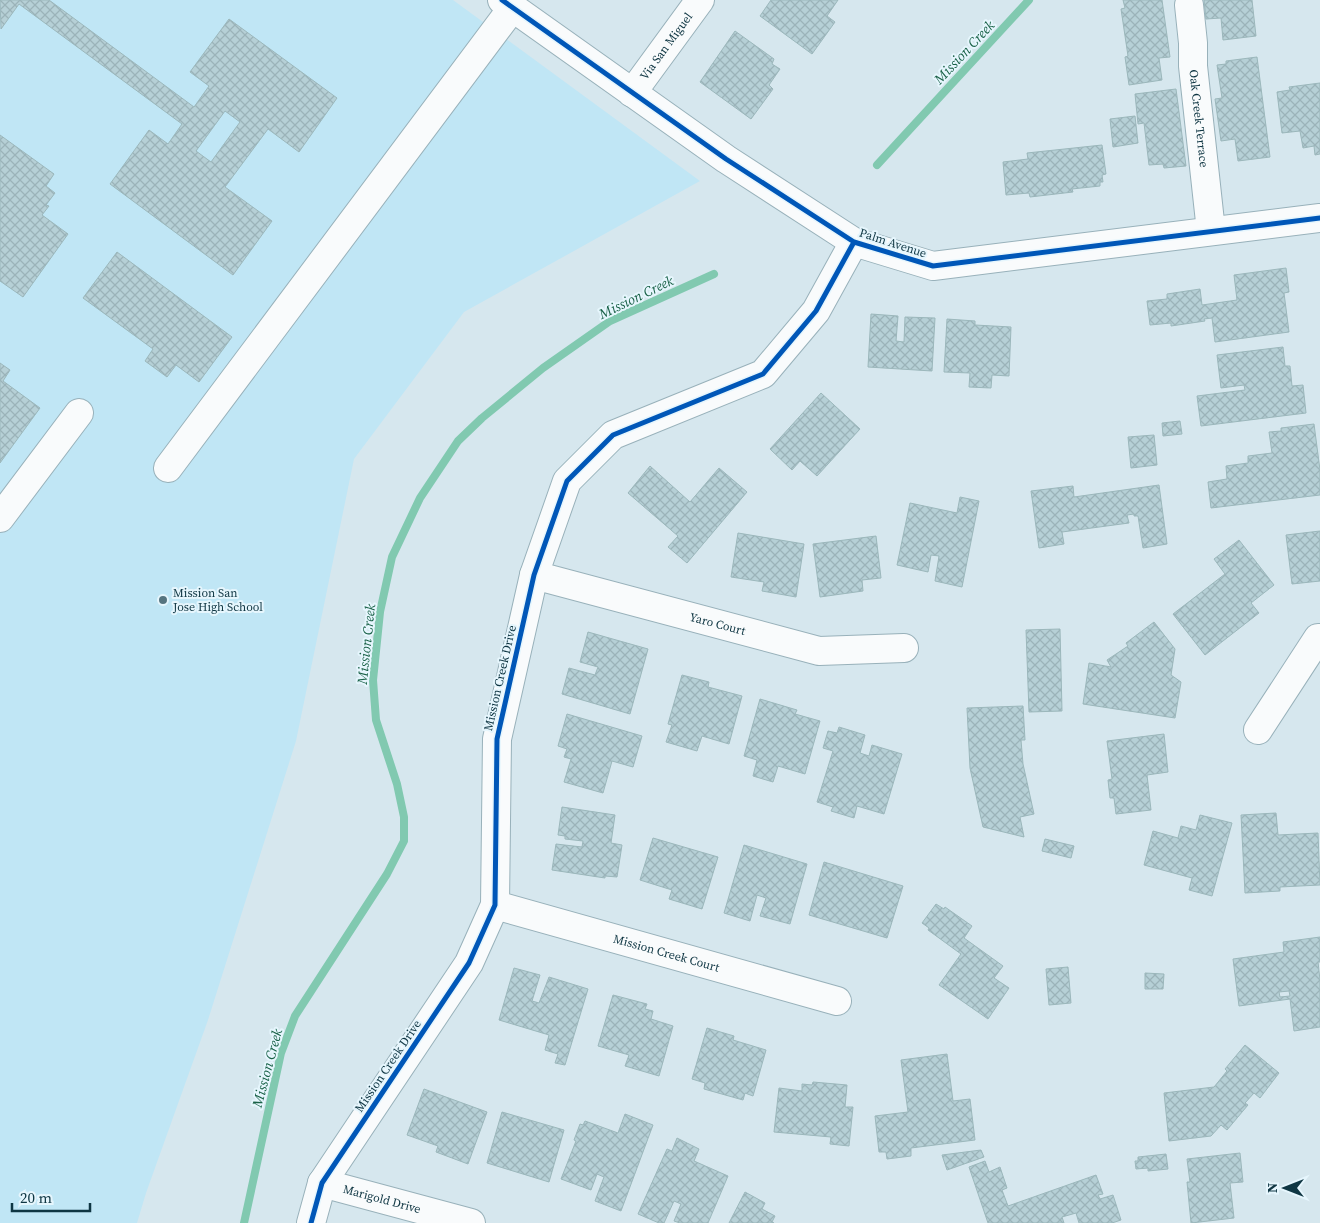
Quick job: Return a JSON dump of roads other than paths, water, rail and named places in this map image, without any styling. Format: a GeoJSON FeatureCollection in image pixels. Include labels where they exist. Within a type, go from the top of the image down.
{"type":"FeatureCollection","features":[{"type":"Feature","properties":{"kind":"street","name":"Via San Miguel"},"geometry":{"type":"LineString","coordinates":[[632,93],[700,0]]}},
{"type":"Feature","properties":{"kind":"street","name":"Palm Avenue"},"geometry":{"type":"LineString","coordinates":[[508,4],[726,159],[854,242],[933,266],[1320,218]]}},
{"type":"Feature","properties":{"kind":"street"},"geometry":{"type":"LineString","coordinates":[[168,468],[508,4]]}},
{"type":"Feature","properties":{"kind":"street","name":"Oak Creek Terrace"},"geometry":{"type":"LineString","coordinates":[[1189,5],[1193,43],[1193,66],[1211,231]]}},
{"type":"Feature","properties":{"kind":"street","name":"Mission Creek Drive"},"geometry":{"type":"LineString","coordinates":[[311,1223],[322,1182],[469,963],[495,905],[497,739],[534,575],[568,481],[613,435],[763,374],[816,311],[854,242]]}},
{"type":"Feature","properties":{"kind":"street"},"geometry":{"type":"LineString","coordinates":[[0,518],[79,413]]}},
{"type":"Feature","properties":{"kind":"street","name":"Yaro Court"},"geometry":{"type":"LineString","coordinates":[[534,575],[819,651],[904,648]]}},
{"type":"Feature","properties":{"kind":"street"},"geometry":{"type":"LineString","coordinates":[[1258,730],[1318,638],[1320,638]]}},
{"type":"Feature","properties":{"kind":"street","name":"Mission Creek Court"},"geometry":{"type":"LineString","coordinates":[[495,905],[837,1002]]}},
{"type":"Feature","properties":{"kind":"street","name":"Marigold Drive"},"geometry":{"type":"LineString","coordinates":[[322,1182],[471,1223]]}},
{"type":"Feature","properties":{"kind":"waterway","name":"Mission Creek"},"geometry":{"type":"LineString","coordinates":[[877,165],[1029,0]]}},
{"type":"Feature","properties":{"kind":"waterway","name":"Mission Creek"},"geometry":{"type":"LineString","coordinates":[[244,1223],[281,1053],[295,1016],[387,874],[404,841],[404,817],[397,784],[376,720],[373,680],[380,612],[392,557],[420,498],[458,441],[482,418],[543,368],[610,321],[714,274]]}},
{"type":"Feature","properties":{"kind":"place","name":"Mission San Jose High School"},"geometry":{"type":"Point","coordinates":[163,600]}}]}
